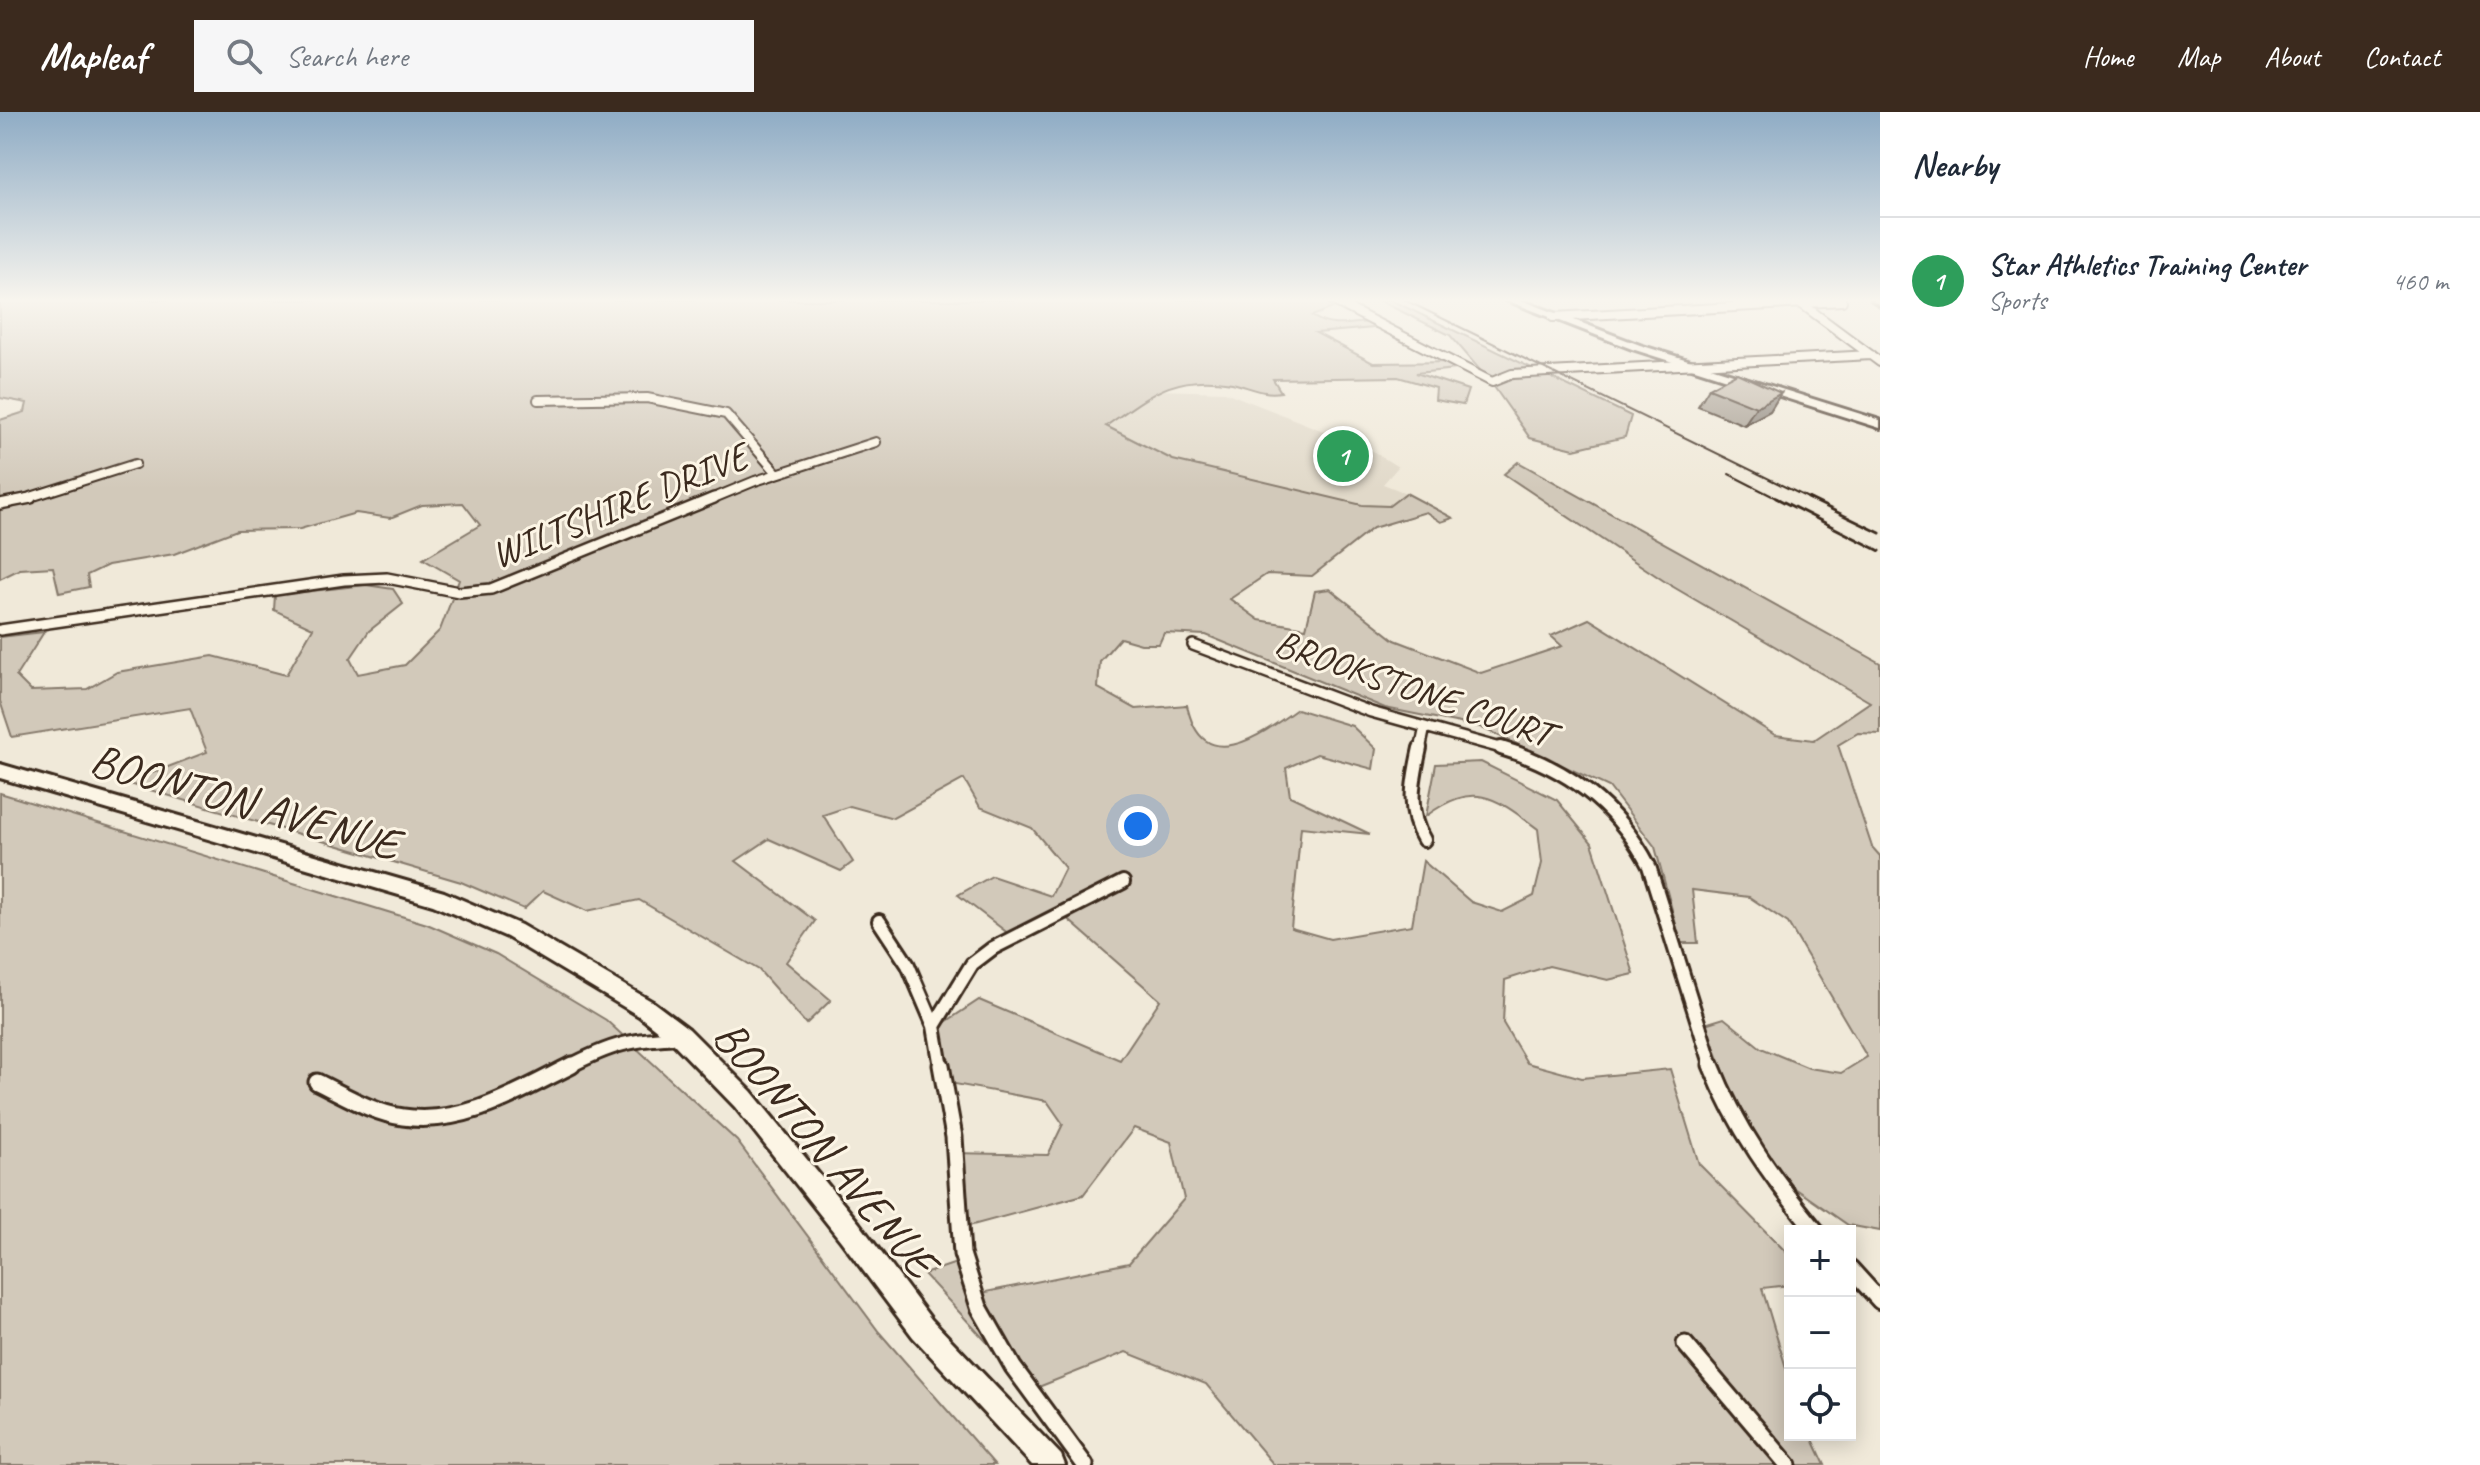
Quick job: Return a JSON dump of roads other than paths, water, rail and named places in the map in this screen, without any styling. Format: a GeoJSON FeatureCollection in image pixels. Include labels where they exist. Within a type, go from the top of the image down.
{"type":"FeatureCollection","features":[{"type":"Feature","properties":{"kind":"main road"},"geometry":{"type":"LineString","coordinates":[[1685,363],[1880,424]]}},
{"type":"Feature","properties":{"kind":"main road","name":"BOONTON AVENUE"},"geometry":{"type":"LineString","coordinates":[[0,771],[470,910],[557,954],[646,1009],[681,1036],[758,1116],[922,1328],[1051,1465]]}},
{"type":"Feature","properties":{"kind":"street"},"geometry":{"type":"LineString","coordinates":[[1455,363],[1492,382],[1512,374],[1724,363]]}},
{"type":"Feature","properties":{"kind":"street"},"geometry":{"type":"LineString","coordinates":[[538,400],[647,398],[726,414],[777,473]]}},
{"type":"Feature","properties":{"kind":"street","name":"WILTSHIRE DRIVE"},"geometry":{"type":"LineString","coordinates":[[0,630],[344,580],[387,578],[459,592],[491,589],[777,473],[876,442]]}},
{"type":"Feature","properties":{"kind":"street"},"geometry":{"type":"LineString","coordinates":[[0,504],[48,493],[135,464]]}},
{"type":"Feature","properties":{"kind":"street","name":"BROOKSTONE COURT"},"geometry":{"type":"LineString","coordinates":[[1193,645],[1371,712],[1511,750],[1550,766],[1586,788],[1623,823],[1649,866],[1706,1052],[1727,1106],[1771,1177],[1811,1225]]}},
{"type":"Feature","properties":{"kind":"street"},"geometry":{"type":"LineString","coordinates":[[1424,840],[1415,829],[1411,814],[1425,727]]}},
{"type":"Feature","properties":{"kind":"street"},"geometry":{"type":"LineString","coordinates":[[934,1026],[972,964],[1011,938],[1123,882]]}},
{"type":"Feature","properties":{"kind":"street"},"geometry":{"type":"LineString","coordinates":[[879,921],[908,965],[934,1026],[954,1137],[962,1254],[979,1307],[1013,1367],[1085,1465]]}},
{"type":"Feature","properties":{"kind":"street"},"geometry":{"type":"LineString","coordinates":[[317,1082],[390,1114],[406,1118],[443,1118],[490,1104],[615,1044],[681,1036]]}},
{"type":"Feature","properties":{"kind":"street"},"geometry":{"type":"LineString","coordinates":[[1856,1275],[1880,1301]]}},
{"type":"Feature","properties":{"kind":"street"},"geometry":{"type":"LineString","coordinates":[[1685,1344],[1788,1465]]}},
{"type":"Feature","properties":{"kind":"railway"},"geometry":{"type":"LineString","coordinates":[[1533,363],[1812,500]]}},
{"type":"Feature","properties":{"kind":"railway"},"geometry":{"type":"LineString","coordinates":[[1729,474],[1780,500]]}},
{"type":"Feature","properties":{"kind":"railway"},"geometry":{"type":"LineString","coordinates":[[1776,498],[1880,551]]}},
{"type":"Feature","properties":{"kind":"railway"},"geometry":{"type":"LineString","coordinates":[[1808,498],[1880,533]]}},
{"type":"Feature","properties":{"kind":"place","name":"Star Athletics Training Center"},"geometry":{"type":"Point","coordinates":[1343,456]}}]}
